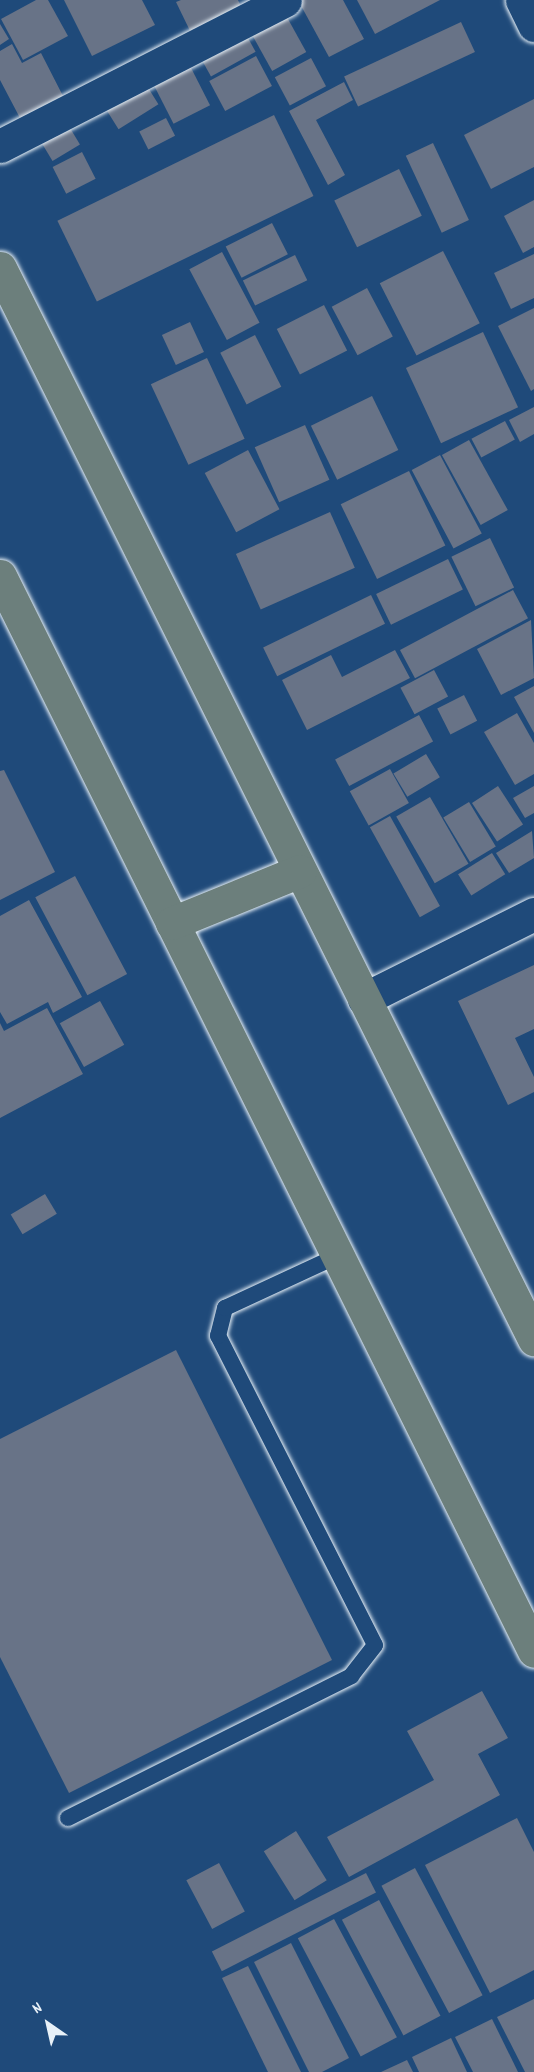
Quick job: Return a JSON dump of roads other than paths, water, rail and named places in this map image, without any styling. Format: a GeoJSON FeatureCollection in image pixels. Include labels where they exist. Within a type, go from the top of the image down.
{"type":"FeatureCollection","features":[{"type":"Feature","properties":{"kind":"main road"},"geometry":{"type":"LineString","coordinates":[[0,268],[534,1339]]}},
{"type":"Feature","properties":{"kind":"main road"},"geometry":{"type":"LineString","coordinates":[[0,576],[337,1256],[526,1619],[534,1651]]}},
{"type":"Feature","properties":{"kind":"main road"},"geometry":{"type":"LineString","coordinates":[[172,923],[300,871]]}},
{"type":"Feature","properties":{"kind":"street"},"geometry":{"type":"LineString","coordinates":[[0,147],[285,0]]}},
{"type":"Feature","properties":{"kind":"street"},"geometry":{"type":"LineString","coordinates":[[522,0],[534,25]]}},
{"type":"Feature","properties":{"kind":"street"},"geometry":{"type":"LineString","coordinates":[[364,999],[534,914]]}},
{"type":"Feature","properties":{"kind":"lane"},"geometry":{"type":"LineString","coordinates":[[68,1818],[351,1676],[375,1645],[218,1336],[225,1308],[337,1256]]}}]}
